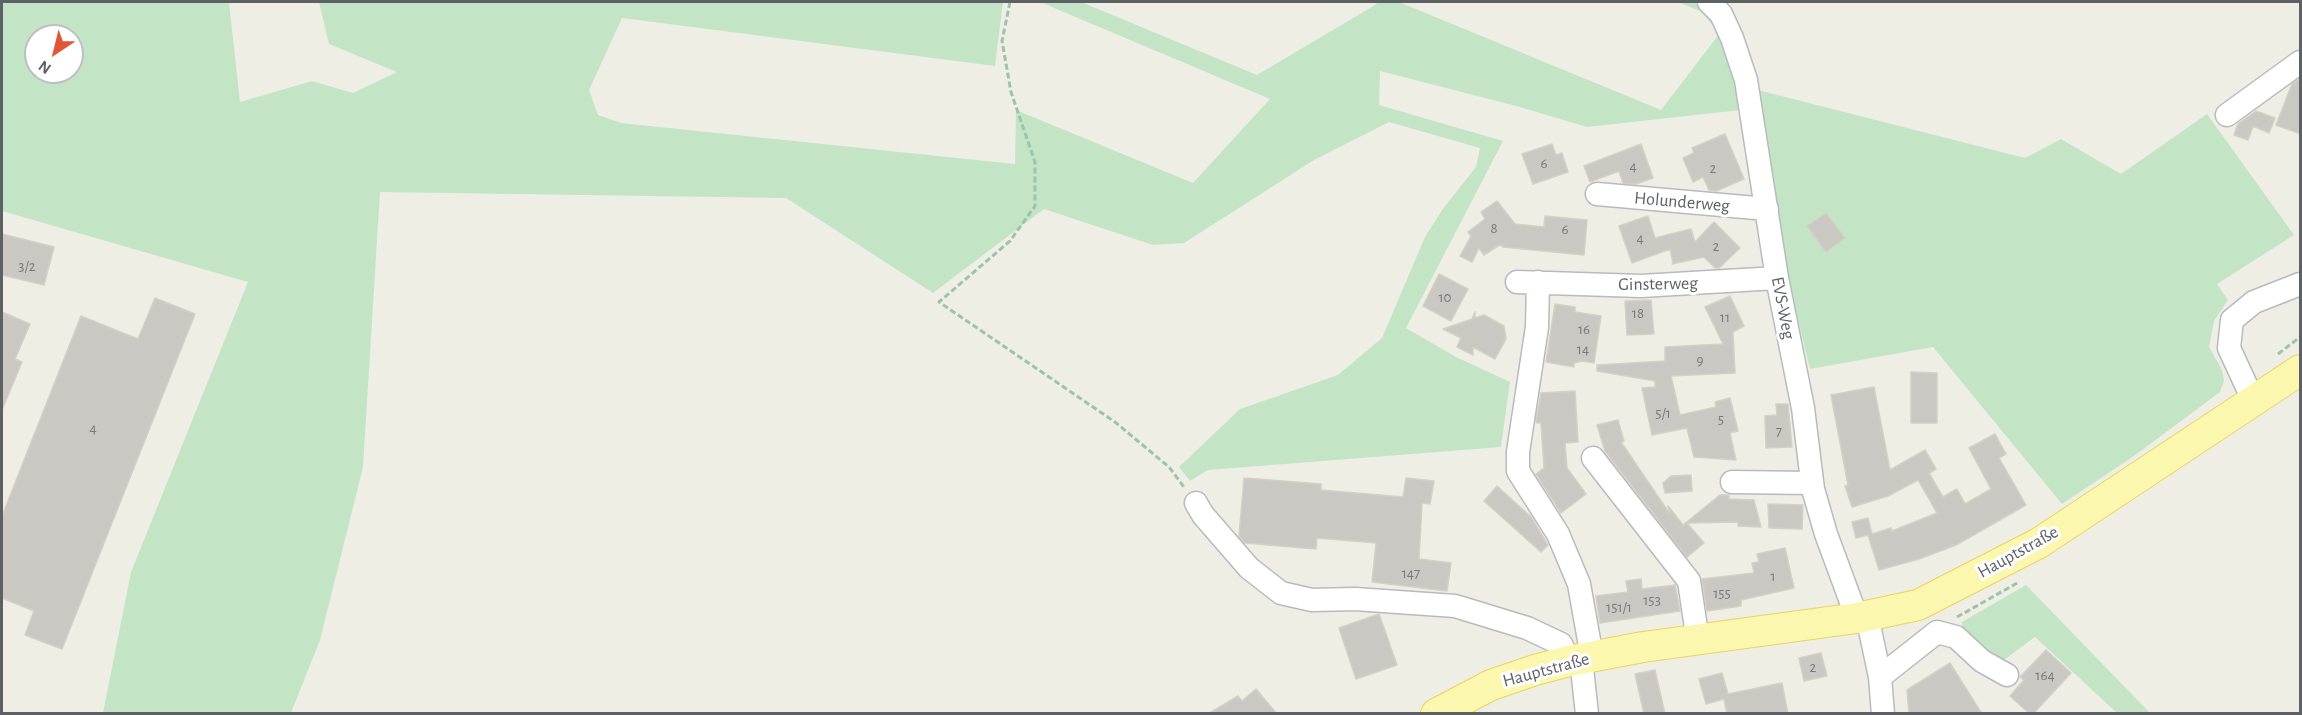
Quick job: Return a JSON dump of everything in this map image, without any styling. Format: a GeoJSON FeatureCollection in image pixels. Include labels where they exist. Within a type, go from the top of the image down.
{"type":"FeatureCollection","features":[{"type":"Feature","properties":{"kind":"main road","name":"Hauptstraße"},"geometry":{"type":"LineString","coordinates":[[1436,714],[1491,685],[1534,670],[1581,659],[1643,647],[1862,617],[1918,605],[2039,543],[2301,370]]}},
{"type":"Feature","properties":{"kind":"street","name":"EVS-Weg"},"geometry":{"type":"LineString","coordinates":[[1709,2],[1721,14],[1732,38],[1746,81],[1777,278],[1803,408],[1812,483],[1826,534],[1862,617],[1880,677],[1884,714]]}},
{"type":"Feature","properties":{"kind":"street"},"geometry":{"type":"LineString","coordinates":[[2227,115],[2301,62]]}},
{"type":"Feature","properties":{"kind":"street","name":"Holunderweg"},"geometry":{"type":"LineString","coordinates":[[1597,194],[1767,209]]}},
{"type":"Feature","properties":{"kind":"street","name":"Ginsterweg"},"geometry":{"type":"LineString","coordinates":[[1581,659],[1579,584],[1558,534],[1518,471],[1518,452],[1537,327],[1527,282],[1641,286],[1777,278]]}},
{"type":"Feature","properties":{"kind":"street"},"geometry":{"type":"LineString","coordinates":[[2253,400],[2229,348],[2232,320],[2254,302],[2301,284]]}},
{"type":"Feature","properties":{"kind":"street"},"geometry":{"type":"LineString","coordinates":[[1593,458],[1689,580],[1698,640]]}},
{"type":"Feature","properties":{"kind":"street"},"geometry":{"type":"LineString","coordinates":[[1732,482],[1812,483]]}},
{"type":"Feature","properties":{"kind":"street"},"geometry":{"type":"LineString","coordinates":[[1196,503],[1203,515],[1249,568],[1281,593],[1312,600],[1356,599],[1455,606],[1527,628],[1561,644],[1581,659],[1587,714]]}},
{"type":"Feature","properties":{"kind":"street"},"geometry":{"type":"LineString","coordinates":[[1880,677],[1937,632],[1956,637],[1982,662],[2007,675]]}},
{"type":"Feature","properties":{"kind":"path"},"geometry":{"type":"LineString","coordinates":[[1010,2],[1002,41],[1011,92],[1035,162],[1035,206],[1010,241],[939,302],[1115,422],[1169,466],[1196,503]]}},
{"type":"Feature","properties":{"kind":"green space"},"geometry":{"type":"Polygon","coordinates":[[[2,2],[229,2],[240,102],[312,81],[353,93],[397,72],[329,44],[319,2],[1003,2],[995,66],[622,18],[589,90],[598,115],[621,123],[1015,164],[1016,110],[1193,183],[1270,99],[1040,2],[1081,2],[1257,75],[1378,2],[1399,2],[1661,110],[1720,33],[1700,11],[1678,2],[1694,2],[1713,15],[1736,67],[1741,110],[1587,127],[1380,71],[1379,105],[1503,141],[1406,328],[1456,357],[1510,382],[1501,447],[1208,470],[1190,481],[1179,467],[1240,409],[1338,375],[1382,338],[1425,237],[1442,210],[1476,167],[1480,148],[1389,122],[1314,160],[1184,243],[1153,245],[1044,209],[933,293],[786,198],[380,192],[363,467],[320,640],[291,713],[103,713],[131,572],[248,282],[2,211],[2,2]]]}},
{"type":"Feature","properties":{"kind":"green space"},"geometry":{"type":"Polygon","coordinates":[[[1754,89],[2025,158],[2061,139],[2121,174],[2207,114],[2294,235],[2217,284],[2228,300],[2214,321],[2209,347],[2222,370],[2224,381],[2220,392],[2134,456],[2062,504],[1933,347],[1810,369],[1783,257],[1754,89]]]}},
{"type":"Feature","properties":{"kind":"green space"},"geometry":{"type":"Polygon","coordinates":[[[2026,585],[2150,713],[2117,713],[2035,637],[2004,660],[1986,659],[1962,634],[1962,622],[2026,585]]]}},
{"type":"Feature","properties":{"kind":"building"},"geometry":{"type":"Polygon","coordinates":[[[2301,78],[2301,134],[2276,125],[2292,84],[2301,78]]]}},
{"type":"Feature","properties":{"kind":"building"},"geometry":{"type":"Polygon","coordinates":[[[2256,111],[2275,118],[2269,133],[2253,126],[2248,140],[2234,135],[2238,124],[2256,111]]]}},
{"type":"Feature","properties":{"kind":"building"},"geometry":{"type":"Polygon","coordinates":[[[1725,134],[1744,179],[1716,191],[1709,190],[1703,177],[1693,182],[1683,158],[1694,153],[1692,148],[1725,134]]]}},
{"type":"Feature","properties":{"kind":"building"},"geometry":{"type":"Polygon","coordinates":[[[1552,144],[1556,155],[1562,153],[1568,172],[1533,184],[1522,154],[1552,144]]]}},
{"type":"Feature","properties":{"kind":"building"},"geometry":{"type":"Polygon","coordinates":[[[1641,144],[1653,178],[1636,184],[1623,183],[1619,171],[1590,182],[1584,166],[1641,144]]]}},
{"type":"Feature","properties":{"kind":"building"},"geometry":{"type":"Polygon","coordinates":[[[1497,201],[1515,224],[1544,227],[1545,216],[1587,220],[1584,255],[1503,247],[1501,244],[1484,255],[1479,248],[1472,262],[1460,256],[1471,236],[1468,232],[1485,219],[1481,212],[1497,201]]]}},
{"type":"Feature","properties":{"kind":"building"},"geometry":{"type":"Polygon","coordinates":[[[1826,213],[1845,238],[1826,252],[1807,226],[1826,213]]]}},
{"type":"Feature","properties":{"kind":"building"},"geometry":{"type":"Polygon","coordinates":[[[1648,216],[1655,238],[1691,229],[1695,242],[1714,222],[1740,248],[1719,268],[1715,268],[1704,257],[1672,264],[1670,249],[1632,263],[1619,226],[1648,216]]]}},
{"type":"Feature","properties":{"kind":"building"},"geometry":{"type":"Polygon","coordinates":[[[2,234],[54,247],[44,285],[2,275],[2,234]]]}},
{"type":"Feature","properties":{"kind":"building"},"geometry":{"type":"Polygon","coordinates":[[[1439,274],[1468,289],[1451,321],[1423,306],[1439,274]]]}},
{"type":"Feature","properties":{"kind":"building"},"geometry":{"type":"Polygon","coordinates":[[[1730,296],[1744,326],[1733,332],[1735,373],[1671,376],[1680,415],[1716,407],[1715,402],[1730,398],[1738,431],[1730,433],[1736,460],[1694,457],[1687,428],[1652,435],[1642,388],[1655,387],[1655,381],[1597,371],[1597,365],[1665,361],[1665,347],[1723,344],[1705,307],[1730,296]]]}},
{"type":"Feature","properties":{"kind":"building"},"geometry":{"type":"Polygon","coordinates":[[[155,298],[195,314],[62,649],[25,635],[34,611],[2,598],[2,516],[81,316],[138,339],[155,298]]]}},
{"type":"Feature","properties":{"kind":"building"},"geometry":{"type":"Polygon","coordinates":[[[1651,300],[1654,334],[1627,335],[1625,301],[1651,300]]]}},
{"type":"Feature","properties":{"kind":"building"},"geometry":{"type":"Polygon","coordinates":[[[1555,304],[1575,307],[1575,312],[1601,316],[1594,363],[1582,361],[1574,363],[1574,367],[1546,362],[1555,304]]]}},
{"type":"Feature","properties":{"kind":"building"},"geometry":{"type":"Polygon","coordinates":[[[2,312],[30,324],[15,359],[22,362],[2,410],[2,312]]]}},
{"type":"Feature","properties":{"kind":"building"},"geometry":{"type":"Polygon","coordinates":[[[1475,312],[1475,318],[1484,315],[1504,326],[1506,339],[1495,359],[1473,347],[1473,355],[1457,347],[1461,338],[1443,329],[1472,319],[1475,312]]]}},
{"type":"Feature","properties":{"kind":"building"},"geometry":{"type":"Polygon","coordinates":[[[1911,372],[1937,373],[1937,423],[1911,423],[1911,372]]]}},
{"type":"Feature","properties":{"kind":"building"},"geometry":{"type":"Polygon","coordinates":[[[1874,387],[1890,470],[1925,450],[1936,469],[1929,473],[1943,497],[1957,489],[1965,504],[1991,489],[1969,448],[1995,434],[2006,454],[1999,458],[2026,505],[1956,545],[1919,559],[1879,570],[1868,535],[1856,538],[1852,522],[1868,518],[1872,534],[1891,528],[1892,531],[1937,513],[1918,480],[1888,496],[1852,507],[1845,486],[1848,485],[1831,395],[1874,387]]]}},
{"type":"Feature","properties":{"kind":"building"},"geometry":{"type":"Polygon","coordinates":[[[1575,391],[1578,442],[1565,443],[1567,468],[1586,494],[1561,513],[1536,474],[1544,468],[1541,423],[1536,421],[1541,393],[1575,391]]]}},
{"type":"Feature","properties":{"kind":"building"},"geometry":{"type":"Polygon","coordinates":[[[1776,404],[1788,404],[1792,447],[1766,448],[1765,416],[1777,415],[1776,404]]]}},
{"type":"Feature","properties":{"kind":"building"},"geometry":{"type":"Polygon","coordinates":[[[1618,420],[1624,441],[1621,442],[1670,514],[1668,506],[1683,525],[1720,495],[1729,495],[1729,499],[1754,500],[1761,527],[1738,526],[1738,522],[1687,523],[1704,543],[1687,557],[1605,451],[1597,425],[1618,420]]]}},
{"type":"Feature","properties":{"kind":"building"},"geometry":{"type":"Polygon","coordinates":[[[1691,475],[1692,491],[1665,493],[1663,483],[1671,476],[1691,475]]]}},
{"type":"Feature","properties":{"kind":"building"},"geometry":{"type":"Polygon","coordinates":[[[1244,478],[1321,484],[1321,490],[1403,497],[1406,478],[1434,481],[1430,504],[1422,503],[1419,559],[1451,563],[1447,591],[1372,582],[1376,543],[1317,538],[1316,549],[1245,543],[1239,536],[1244,478]]]}},
{"type":"Feature","properties":{"kind":"building"},"geometry":{"type":"Polygon","coordinates":[[[1497,486],[1531,517],[1548,545],[1541,552],[1484,501],[1497,486]]]}},
{"type":"Feature","properties":{"kind":"building"},"geometry":{"type":"Polygon","coordinates":[[[1768,504],[1803,505],[1802,529],[1769,528],[1768,504]]]}},
{"type":"Feature","properties":{"kind":"building"},"geometry":{"type":"Polygon","coordinates":[[[1785,548],[1794,588],[1741,600],[1741,606],[1707,611],[1702,579],[1754,573],[1752,563],[1759,562],[1757,554],[1785,548]]]}},
{"type":"Feature","properties":{"kind":"building"},"geometry":{"type":"Polygon","coordinates":[[[1641,579],[1642,589],[1675,585],[1680,611],[1600,623],[1596,596],[1628,592],[1626,581],[1641,579]]]}},
{"type":"Feature","properties":{"kind":"building"},"geometry":{"type":"Polygon","coordinates":[[[1379,614],[1397,665],[1356,679],[1339,628],[1379,614]]]}},
{"type":"Feature","properties":{"kind":"building"},"geometry":{"type":"Polygon","coordinates":[[[2046,650],[2071,673],[2033,714],[2030,714],[2010,696],[2024,680],[2020,677],[2046,650]]]}},
{"type":"Feature","properties":{"kind":"building"},"geometry":{"type":"Polygon","coordinates":[[[1821,653],[1827,676],[1804,681],[1799,658],[1821,653]]]}},
{"type":"Feature","properties":{"kind":"building"},"geometry":{"type":"Polygon","coordinates":[[[1950,663],[1982,714],[1909,714],[1907,690],[1950,663]]]}},
{"type":"Feature","properties":{"kind":"building"},"geometry":{"type":"Polygon","coordinates":[[[1655,670],[1665,714],[1644,714],[1635,674],[1655,670]]]}},
{"type":"Feature","properties":{"kind":"building"},"geometry":{"type":"Polygon","coordinates":[[[1722,673],[1728,694],[1782,683],[1788,714],[1727,714],[1724,699],[1706,704],[1699,679],[1722,673]]]}},
{"type":"Feature","properties":{"kind":"building"},"geometry":{"type":"Polygon","coordinates":[[[1256,689],[1277,714],[1208,714],[1238,696],[1242,701],[1256,689]]]}}]}
